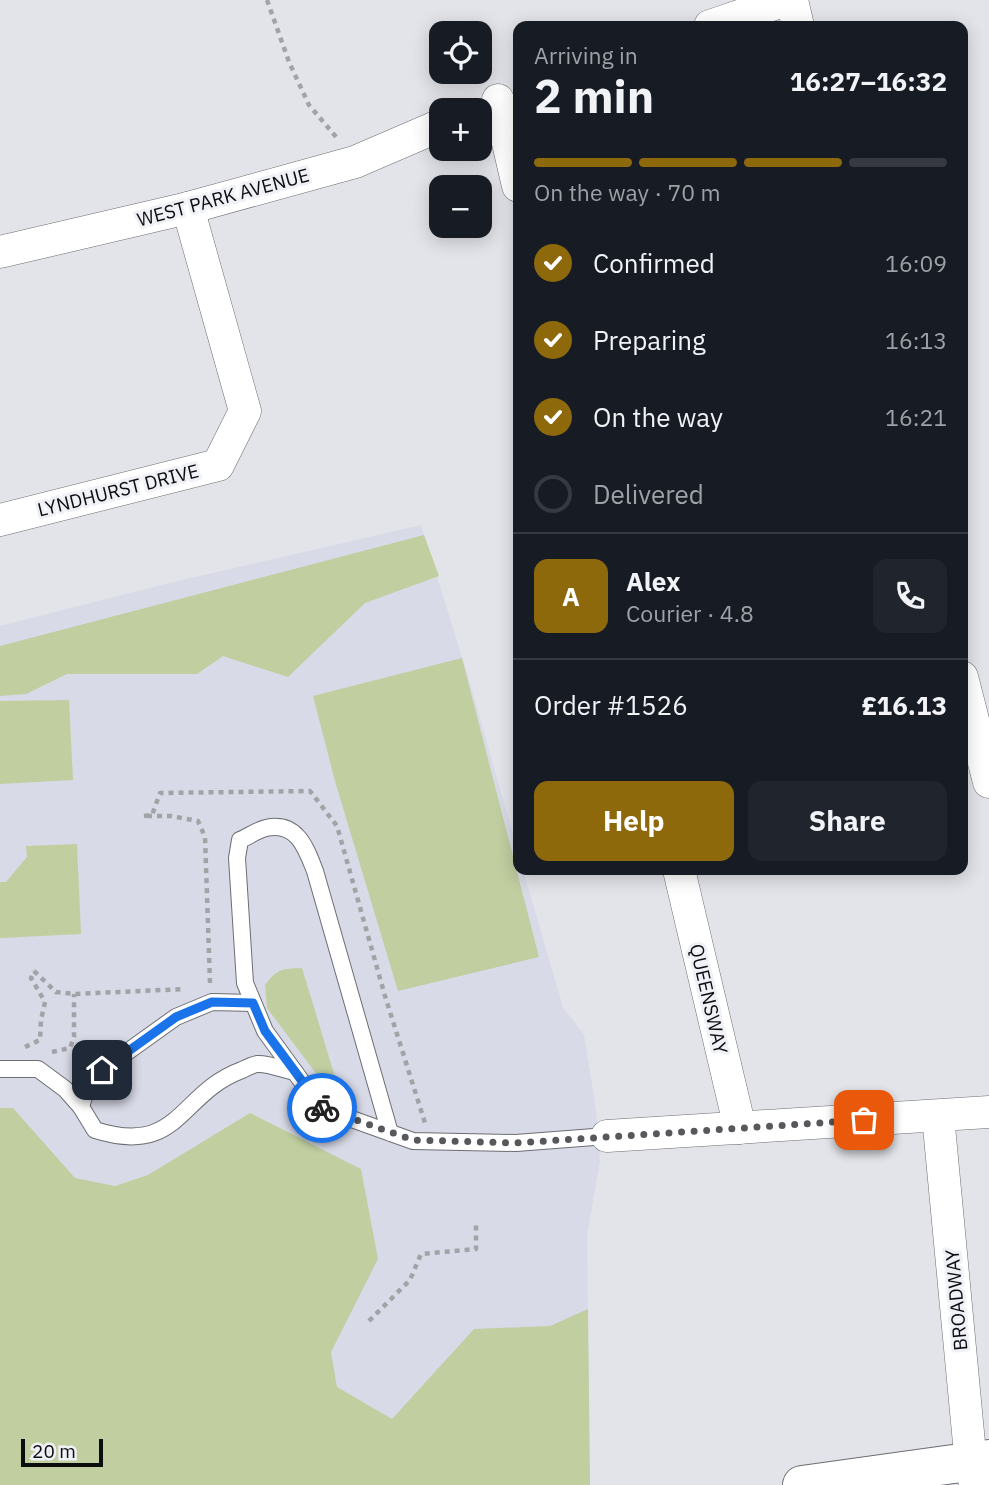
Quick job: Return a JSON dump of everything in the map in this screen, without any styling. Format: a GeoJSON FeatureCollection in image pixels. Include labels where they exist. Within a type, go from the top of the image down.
{"type":"FeatureCollection","features":[{"type":"Feature","properties":{"kind":"highway"},"geometry":{"type":"LineString","coordinates":[[802,1485],[979,1468]]}},
{"type":"Feature","properties":{"kind":"street"},"geometry":{"type":"LineString","coordinates":[[725,21],[786,0]]}},
{"type":"Feature","properties":{"kind":"street"},"geometry":{"type":"LineString","coordinates":[[792,0],[797,21]]}},
{"type":"Feature","properties":{"kind":"street"},"geometry":{"type":"LineString","coordinates":[[497,101],[513,166]]}},
{"type":"Feature","properties":{"kind":"street","name":"WEST PARK AVENUE"},"geometry":{"type":"LineString","coordinates":[[0,252],[188,208],[355,162],[429,130]]}},
{"type":"Feature","properties":{"kind":"street","name":"LYNDHURST DRIVE"},"geometry":{"type":"LineString","coordinates":[[0,520],[218,465],[245,411],[188,208]]}},
{"type":"Feature","properties":{"kind":"street"},"geometry":{"type":"LineString","coordinates":[[968,700],[989,782]]}},
{"type":"Feature","properties":{"kind":"street","name":"QUEENSWAY"},"geometry":{"type":"LineString","coordinates":[[680,875],[740,1128]]}},
{"type":"Feature","properties":{"kind":"street"},"geometry":{"type":"LineString","coordinates":[[607,1136],[989,1112]]}},
{"type":"Feature","properties":{"kind":"street","name":"BROADWAY"},"geometry":{"type":"LineString","coordinates":[[938,1116],[979,1468]]}},
{"type":"Feature","properties":{"kind":"lane"},"geometry":{"type":"LineString","coordinates":[[390,1133],[304,841],[288,830],[267,828],[240,841],[237,858],[245,983],[265,1031],[321,1108],[390,1133],[413,1140],[516,1143],[607,1136]]}},
{"type":"Feature","properties":{"kind":"lane"},"geometry":{"type":"LineString","coordinates":[[81,1107],[86,1090],[102,1070],[176,1017],[212,1002],[253,1003]]}},
{"type":"Feature","properties":{"kind":"lane"},"geometry":{"type":"LineString","coordinates":[[0,1069],[38,1069],[65,1089],[81,1107],[95,1130],[118,1138],[152,1135],[182,1115],[222,1077],[258,1064],[295,1072]]}},
{"type":"Feature","properties":{"kind":"path"},"geometry":{"type":"LineString","coordinates":[[267,0],[289,62],[309,106],[355,162]]}},
{"type":"Feature","properties":{"kind":"path"},"geometry":{"type":"LineString","coordinates":[[160,793],[152,815],[143,816],[171,816],[198,821],[205,837],[210,987]]}},
{"type":"Feature","properties":{"kind":"path"},"geometry":{"type":"LineString","coordinates":[[32,1051],[22,1049],[40,1040],[45,1002],[31,978],[34,971],[56,992],[75,994],[197,988]]}},
{"type":"Feature","properties":{"kind":"path"},"geometry":{"type":"LineString","coordinates":[[43,1053],[70,1048],[74,1037],[75,994]]}},
{"type":"Feature","properties":{"kind":"path"},"geometry":{"type":"LineString","coordinates":[[369,1321],[410,1280],[421,1254],[477,1249],[476,1222]]}},
{"type":"Feature","properties":{"kind":"shaded area"},"geometry":{"type":"Polygon","coordinates":[[[421,525],[513,834],[513,875],[524,875],[563,1007],[584,1035],[596,1109],[600,1161],[587,1235],[590,1485],[0,1485],[0,626],[173,582],[421,525]]]}},
{"type":"Feature","properties":{"kind":"green space"},"geometry":{"type":"Polygon","coordinates":[[[424,535],[439,576],[365,603],[288,677],[223,656],[197,674],[67,674],[26,694],[0,696],[0,646],[424,535]]]}},
{"type":"Feature","properties":{"kind":"green space"},"geometry":{"type":"Polygon","coordinates":[[[462,658],[513,856],[513,875],[518,875],[539,957],[398,991],[335,781],[313,696],[462,658]]]}},
{"type":"Feature","properties":{"kind":"green space"},"geometry":{"type":"Polygon","coordinates":[[[69,700],[73,780],[0,784],[0,701],[69,700]]]}},
{"type":"Feature","properties":{"kind":"green space"},"geometry":{"type":"Polygon","coordinates":[[[77,844],[81,934],[0,938],[0,882],[6,882],[27,857],[26,846],[77,844]]]}},
{"type":"Feature","properties":{"kind":"green space"},"geometry":{"type":"Polygon","coordinates":[[[302,968],[339,1090],[327,1088],[267,1008],[265,985],[273,975],[281,970],[302,968]]]}},
{"type":"Feature","properties":{"kind":"green space"},"geometry":{"type":"Polygon","coordinates":[[[0,1108],[13,1108],[75,1178],[115,1186],[148,1175],[250,1113],[361,1169],[378,1259],[331,1352],[337,1387],[392,1419],[474,1329],[550,1326],[588,1309],[590,1485],[0,1485],[0,1108]]]}},
{"type":"Feature","properties":{"kind":"way so far"},"geometry":{"type":"LineString","coordinates":[[322,1108],[413,1140],[516,1143],[864,1120]]}},
{"type":"Feature","properties":{"kind":"route"},"geometry":{"type":"LineString","coordinates":[[102,1070],[176,1017],[212,1002],[253,1003],[265,1031],[322,1108]]}}]}
